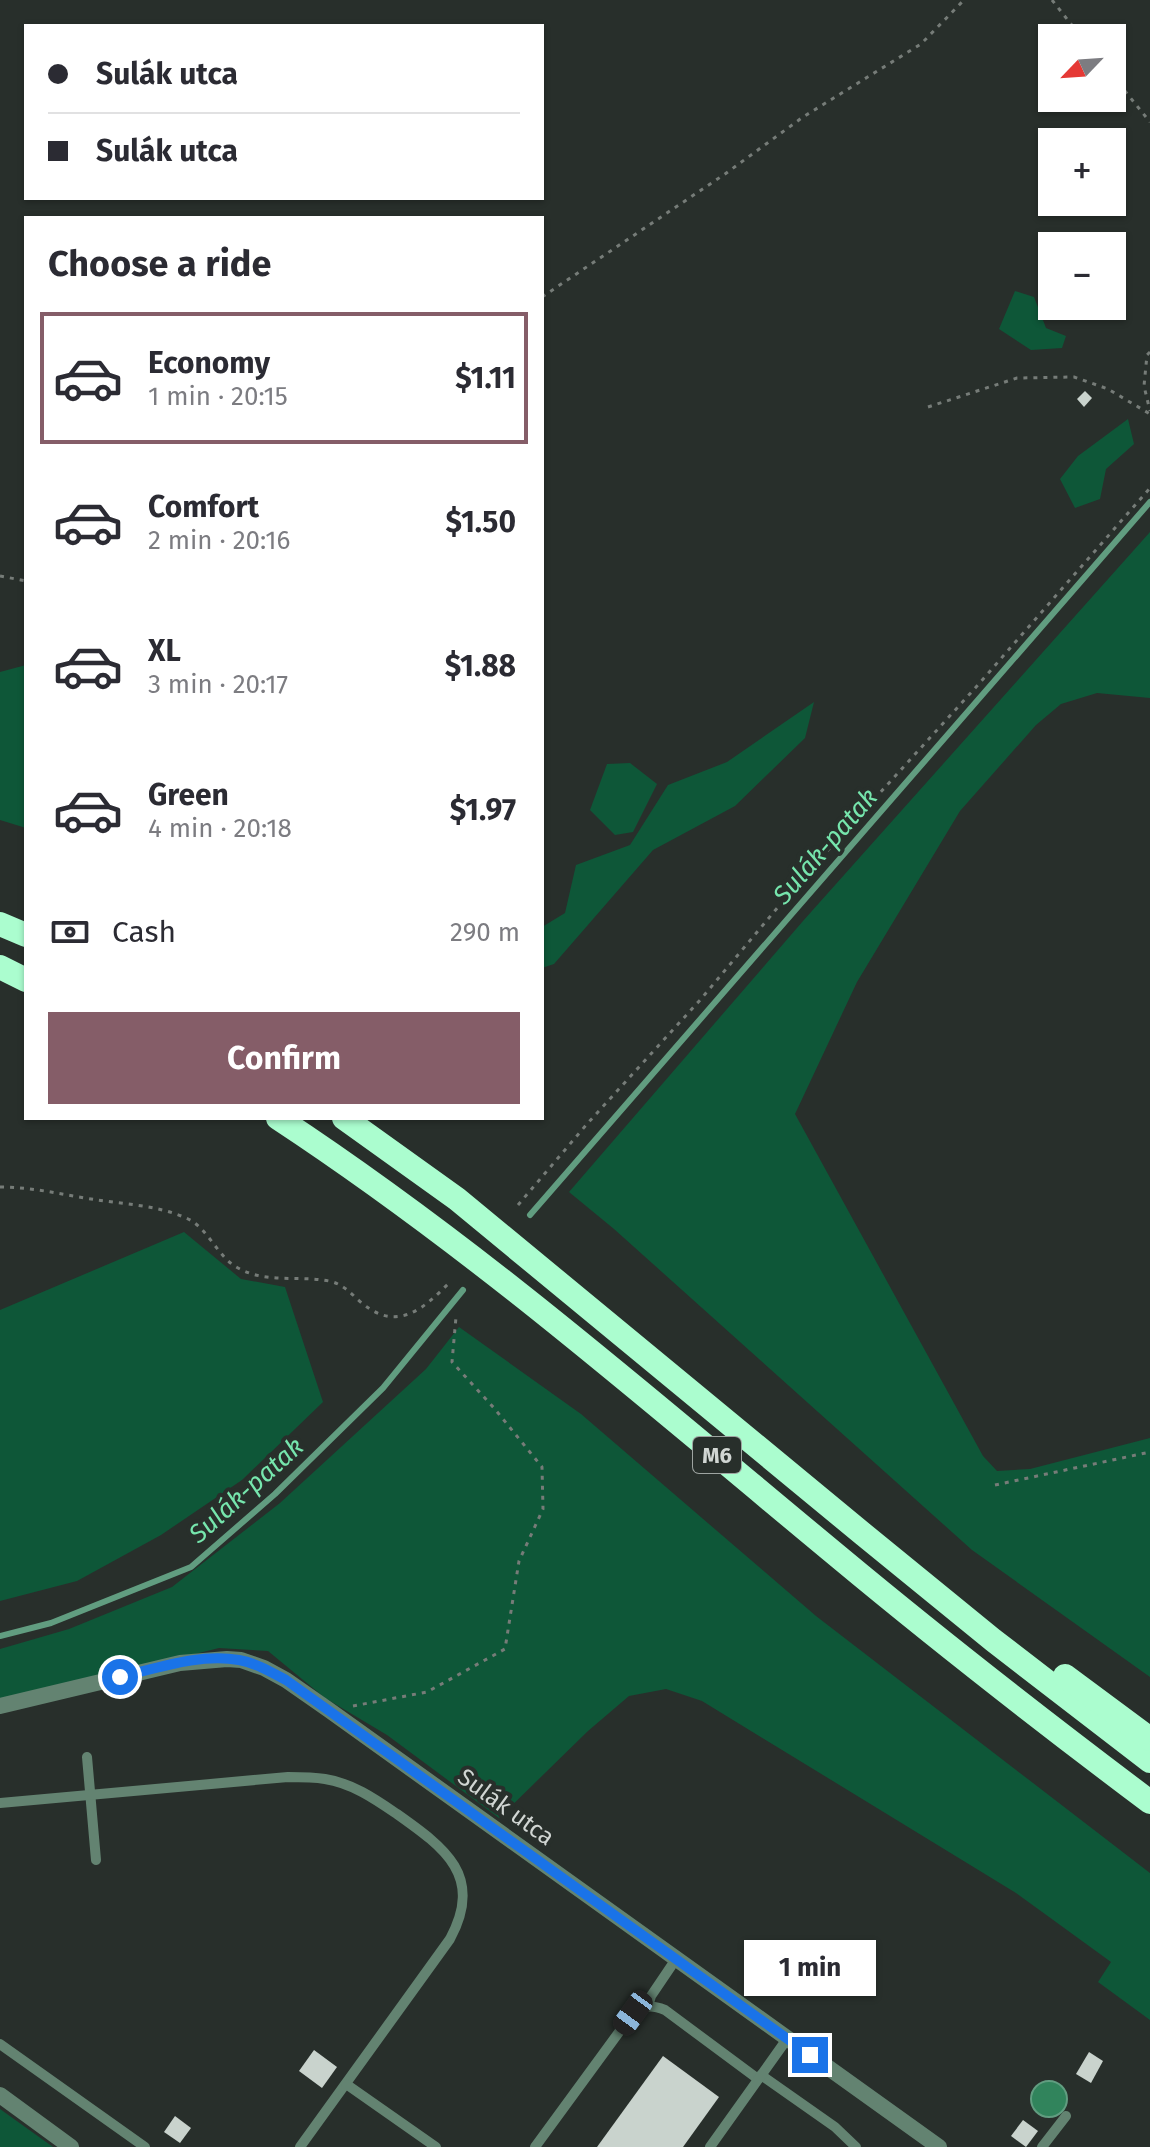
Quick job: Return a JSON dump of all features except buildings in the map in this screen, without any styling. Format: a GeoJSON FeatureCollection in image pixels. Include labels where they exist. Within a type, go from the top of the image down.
{"type":"FeatureCollection","features":[{"type":"Feature","properties":{"kind":"highway"},"geometry":{"type":"LineString","coordinates":[[0,924],[24,934]]}},
{"type":"Feature","properties":{"kind":"highway"},"geometry":{"type":"LineString","coordinates":[[0,967],[24,979]]}},
{"type":"Feature","properties":{"kind":"highway","name":"M6"},"geometry":{"type":"LineString","coordinates":[[281,1120],[377,1185],[499,1275],[842,1560],[1150,1802]]}},
{"type":"Feature","properties":{"kind":"highway","name":"M6"},"geometry":{"type":"LineString","coordinates":[[347,1120],[457,1199],[520,1249],[993,1640],[1150,1761]]}},
{"type":"Feature","properties":{"kind":"highway"},"geometry":{"type":"LineString","coordinates":[[993,1640],[1062,1674],[1150,1739]]}},
{"type":"Feature","properties":{"kind":"street","name":"Sulák utca"},"geometry":{"type":"LineString","coordinates":[[0,1706],[180,1663],[227,1659],[264,1668],[329,1710],[935,2146]]}},
{"type":"Feature","properties":{"kind":"street"},"geometry":{"type":"LineString","coordinates":[[0,2095],[71,2147]]}},
{"type":"Feature","properties":{"kind":"lane"},"geometry":{"type":"LineString","coordinates":[[87,1757],[96,1860]]}},
{"type":"Feature","properties":{"kind":"lane"},"geometry":{"type":"LineString","coordinates":[[0,1803],[288,1777],[325,1779],[370,1796],[432,1838],[446,1852],[456,1867],[462,1885],[464,1902],[459,1922],[450,1939],[300,2147]]}},
{"type":"Feature","properties":{"kind":"lane"},"geometry":{"type":"LineString","coordinates":[[648,2006],[651,1996],[676,1959]]}},
{"type":"Feature","properties":{"kind":"lane"},"geometry":{"type":"LineString","coordinates":[[535,2147],[633,2013],[648,2006],[665,2010],[835,2127],[856,2147]]}},
{"type":"Feature","properties":{"kind":"lane"},"geometry":{"type":"LineString","coordinates":[[710,2147],[787,2039]]}},
{"type":"Feature","properties":{"kind":"lane"},"geometry":{"type":"LineString","coordinates":[[0,2044],[145,2147]]}},
{"type":"Feature","properties":{"kind":"lane"},"geometry":{"type":"LineString","coordinates":[[346,2084],[436,2147]]}},
{"type":"Feature","properties":{"kind":"lane"},"geometry":{"type":"LineString","coordinates":[[1042,2147],[1066,2116]]}},
{"type":"Feature","properties":{"kind":"path"},"geometry":{"type":"LineString","coordinates":[[544,296],[725,174],[803,117],[921,44],[964,0]]}},
{"type":"Feature","properties":{"kind":"path"},"geometry":{"type":"LineString","coordinates":[[1052,0],[1071,24]]}},
{"type":"Feature","properties":{"kind":"path"},"geometry":{"type":"LineString","coordinates":[[1126,92],[1150,122]]}},
{"type":"Feature","properties":{"kind":"path"},"geometry":{"type":"LineString","coordinates":[[1150,352],[1147,355],[1144,386],[1150,412]]}},
{"type":"Feature","properties":{"kind":"path"},"geometry":{"type":"LineString","coordinates":[[928,407],[1017,378],[1074,377],[1108,389],[1126,402],[1150,412]]}},
{"type":"Feature","properties":{"kind":"path"},"geometry":{"type":"LineString","coordinates":[[518,1205],[701,999],[799,882],[977,686],[1150,488]]}},
{"type":"Feature","properties":{"kind":"path"},"geometry":{"type":"LineString","coordinates":[[0,576],[24,581]]}},
{"type":"Feature","properties":{"kind":"path"},"geometry":{"type":"LineString","coordinates":[[0,1187],[24,1187],[165,1210],[191,1219],[237,1268],[283,1280],[329,1281],[346,1288],[376,1314],[391,1318],[408,1315],[426,1305],[451,1281]]}},
{"type":"Feature","properties":{"kind":"path"},"geometry":{"type":"LineString","coordinates":[[329,1710],[427,1692],[505,1649],[519,1561],[543,1509],[542,1467],[452,1362],[456,1317]]}},
{"type":"Feature","properties":{"kind":"path"},"geometry":{"type":"LineString","coordinates":[[995,1485],[1150,1452]]}},
{"type":"Feature","properties":{"kind":"shaded area"},"geometry":{"type":"Polygon","coordinates":[[[1015,291],[1034,297],[1038,320],[1043,320],[1046,328],[1066,336],[1062,348],[1031,350],[999,329],[1015,291]]]}},
{"type":"Feature","properties":{"kind":"shaded area"},"geometry":{"type":"Polygon","coordinates":[[[1128,419],[1134,444],[1106,469],[1100,499],[1075,508],[1060,479],[1078,456],[1128,419]]]}},
{"type":"Feature","properties":{"kind":"shaded area"},"geometry":{"type":"Polygon","coordinates":[[[1150,532],[1150,698],[1097,693],[1061,704],[1036,725],[960,811],[857,982],[795,1114],[983,1456],[997,1471],[1030,1469],[1150,1438],[1150,1677],[972,1550],[569,1192],[803,921],[1150,532]]]}},
{"type":"Feature","properties":{"kind":"shaded area"},"geometry":{"type":"Polygon","coordinates":[[[24,666],[24,827],[0,820],[0,672],[24,666]]]}},
{"type":"Feature","properties":{"kind":"shaded area"},"geometry":{"type":"Polygon","coordinates":[[[814,702],[805,738],[735,806],[653,850],[554,964],[544,967],[544,926],[565,913],[576,865],[630,845],[668,785],[727,762],[814,702]]]}},
{"type":"Feature","properties":{"kind":"shaded area"},"geometry":{"type":"Polygon","coordinates":[[[630,763],[657,784],[633,832],[615,835],[590,810],[607,764],[630,763]]]}},
{"type":"Feature","properties":{"kind":"shaded area"},"geometry":{"type":"Polygon","coordinates":[[[184,1232],[241,1279],[285,1287],[323,1402],[242,1480],[161,1535],[77,1581],[0,1601],[0,1310],[184,1232]]]}},
{"type":"Feature","properties":{"kind":"shaded area"},"geometry":{"type":"Polygon","coordinates":[[[459,1327],[581,1414],[816,1616],[1150,1873],[1150,2020],[1098,1982],[1111,1962],[1016,1893],[702,1701],[666,1689],[629,1696],[588,1731],[499,1818],[387,1735],[325,1698],[268,1651],[219,1648],[0,1703],[0,1649],[69,1629],[172,1587],[280,1503],[426,1369],[459,1327]]]}},
{"type":"Feature","properties":{"kind":"shaded area"},"geometry":{"type":"Polygon","coordinates":[[[1049,2081],[1062,2086],[1067,2099],[1062,2112],[1049,2117],[1036,2112],[1031,2099],[1036,2086],[1049,2081]]]}},
{"type":"Feature","properties":{"kind":"shaded area"},"geometry":{"type":"Polygon","coordinates":[[[0,2109],[53,2147],[0,2147],[0,2109]]]}},
{"type":"Feature","properties":{"kind":"waterway","name":"Sulák-patak"},"geometry":{"type":"LineString","coordinates":[[530,1215],[1150,502]]}},
{"type":"Feature","properties":{"kind":"waterway","name":"Sulák-patak"},"geometry":{"type":"LineString","coordinates":[[0,1636],[51,1623],[191,1567],[275,1494],[383,1388],[463,1290]]}},
{"type":"Feature","properties":{"kind":"route"},"geometry":{"type":"LineString","coordinates":[[120,1677],[197,1660],[227,1659],[264,1668],[286,1680],[810,2055]]}}]}
